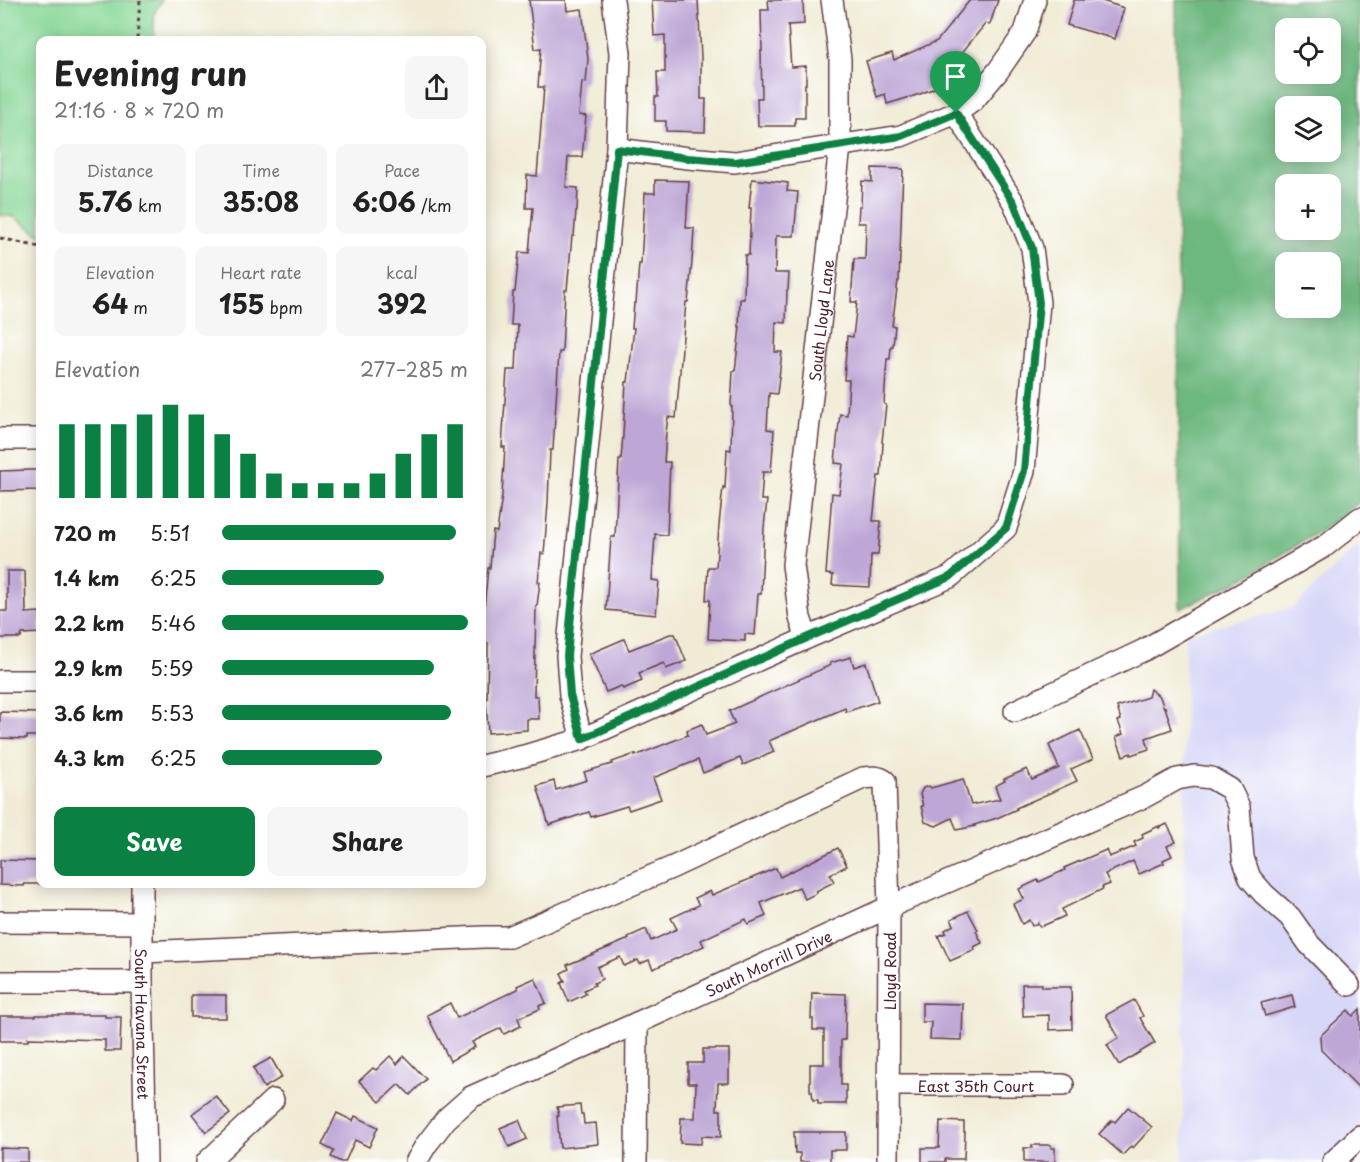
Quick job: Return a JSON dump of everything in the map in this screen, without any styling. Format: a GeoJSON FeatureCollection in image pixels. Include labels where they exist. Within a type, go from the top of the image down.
{"type":"FeatureCollection","features":[{"type":"Feature","properties":{"kind":"street"},"geometry":{"type":"LineString","coordinates":[[582,739],[570,695],[567,656],[617,149],[620,53],[614,0]]}},
{"type":"Feature","properties":{"kind":"street","name":"South Lloyd Lane"},"geometry":{"type":"LineString","coordinates":[[807,638],[801,618],[793,565],[840,146],[840,59],[832,0]]}},
{"type":"Feature","properties":{"kind":"street"},"geometry":{"type":"LineString","coordinates":[[617,149],[735,162],[901,136],[956,113],[973,101],[1025,32],[1035,0]]}},
{"type":"Feature","properties":{"kind":"street"},"geometry":{"type":"LineString","coordinates":[[486,765],[582,739],[950,577],[1006,528],[1024,471],[1039,303],[1032,248],[1014,203],[956,113]]}},
{"type":"Feature","properties":{"kind":"street"},"geometry":{"type":"LineString","coordinates":[[0,439],[36,440]]}},
{"type":"Feature","properties":{"kind":"street"},"geometry":{"type":"LineString","coordinates":[[1015,711],[1144,651],[1325,546],[1360,518]]}},
{"type":"Feature","properties":{"kind":"street"},"geometry":{"type":"LineString","coordinates":[[0,681],[36,681]]}},
{"type":"Feature","properties":{"kind":"street","name":"South Morrill Drive"},"geometry":{"type":"LineString","coordinates":[[416,1162],[446,1119],[471,1097],[889,907],[1177,780],[1194,776],[1211,778],[1230,789],[1239,807],[1243,858],[1250,878],[1290,917],[1309,944],[1349,985]]}},
{"type":"Feature","properties":{"kind":"street","name":"Lloyd Road"},"geometry":{"type":"LineString","coordinates":[[142,952],[484,936],[509,937],[673,867],[863,778],[880,778],[885,781],[889,907],[888,1162]]}},
{"type":"Feature","properties":{"kind":"street","name":"South Havana Street"},"geometry":{"type":"LineString","coordinates":[[142,888],[146,1162]]}},
{"type":"Feature","properties":{"kind":"street"},"geometry":{"type":"LineString","coordinates":[[0,922],[142,922]]}},
{"type":"Feature","properties":{"kind":"street"},"geometry":{"type":"LineString","coordinates":[[0,982],[142,982]]}},
{"type":"Feature","properties":{"kind":"street"},"geometry":{"type":"LineString","coordinates":[[636,1023],[636,1162]]}},
{"type":"Feature","properties":{"kind":"street","name":"East 35th Court"},"geometry":{"type":"LineString","coordinates":[[889,1085],[1063,1085]]}},
{"type":"Feature","properties":{"kind":"street"},"geometry":{"type":"LineString","coordinates":[[207,1162],[273,1100]]}},
{"type":"Feature","properties":{"kind":"street"},"geometry":{"type":"LineString","coordinates":[[1333,1162],[1360,1136]]}},
{"type":"Feature","properties":{"kind":"path"},"geometry":{"type":"LineString","coordinates":[[137,36],[140,0]]}},
{"type":"Feature","properties":{"kind":"path"},"geometry":{"type":"LineString","coordinates":[[0,238],[36,246]]}},
{"type":"Feature","properties":{"kind":"shaded area"},"geometry":{"type":"Polygon","coordinates":[[[1360,544],[1360,1162],[1183,1162],[1185,634],[1293,608],[1360,544]]]}},
{"type":"Feature","properties":{"kind":"green space"},"geometry":{"type":"Polygon","coordinates":[[[0,0],[162,0],[154,13],[154,36],[36,36],[36,232],[14,217],[0,215],[0,0]]]}},
{"type":"Feature","properties":{"kind":"green space"},"geometry":{"type":"Polygon","coordinates":[[[1176,0],[1360,0],[1360,502],[1330,525],[1239,581],[1180,609],[1176,0]]]}},
{"type":"Feature","properties":{"kind":"building"},"geometry":{"type":"Polygon","coordinates":[[[529,0],[566,0],[567,11],[582,9],[588,59],[586,83],[582,82],[579,115],[586,116],[582,157],[568,157],[566,187],[578,188],[577,211],[574,236],[572,236],[567,290],[565,290],[553,450],[550,450],[544,554],[541,553],[536,606],[534,696],[538,696],[539,719],[527,719],[527,730],[488,733],[486,588],[493,531],[497,532],[502,495],[505,447],[502,447],[507,370],[516,370],[518,325],[511,325],[513,292],[515,292],[519,252],[529,253],[533,208],[526,208],[527,175],[537,176],[544,87],[538,87],[541,48],[535,49],[529,0]]]}},
{"type":"Feature","properties":{"kind":"building"},"geometry":{"type":"Polygon","coordinates":[[[652,0],[698,0],[701,99],[706,99],[705,132],[666,131],[666,121],[655,121],[655,97],[658,97],[657,72],[665,72],[665,35],[654,36],[652,0]]]}},
{"type":"Feature","properties":{"kind":"building"},"geometry":{"type":"Polygon","coordinates":[[[768,0],[803,0],[804,24],[788,25],[791,67],[806,66],[805,118],[795,118],[795,126],[758,126],[757,98],[762,98],[761,10],[769,10],[768,0]]]}},
{"type":"Feature","properties":{"kind":"building"},"geometry":{"type":"Polygon","coordinates":[[[970,0],[998,0],[990,24],[986,23],[946,72],[948,76],[935,81],[937,87],[887,104],[885,94],[877,97],[866,61],[892,53],[894,60],[937,41],[970,0]]]}},
{"type":"Feature","properties":{"kind":"building"},"geometry":{"type":"Polygon","coordinates":[[[1074,0],[1099,0],[1124,8],[1115,39],[1067,25],[1074,0]]]}},
{"type":"Feature","properties":{"kind":"building"},"geometry":{"type":"Polygon","coordinates":[[[872,168],[903,169],[899,281],[892,326],[895,326],[893,346],[891,346],[890,359],[887,359],[881,476],[878,476],[873,521],[881,521],[878,555],[871,555],[870,587],[832,585],[833,575],[826,574],[832,493],[839,494],[843,464],[835,463],[840,414],[847,415],[849,380],[844,380],[847,336],[853,337],[857,302],[851,302],[854,259],[865,259],[866,223],[858,223],[859,206],[861,206],[862,181],[872,182],[872,168]]]}},
{"type":"Feature","properties":{"kind":"building"},"geometry":{"type":"Polygon","coordinates":[[[752,179],[788,183],[787,191],[798,192],[794,236],[776,236],[775,273],[789,273],[786,323],[776,322],[775,352],[782,352],[777,394],[769,393],[767,429],[774,430],[771,472],[763,472],[761,500],[767,500],[761,594],[758,594],[755,635],[745,634],[745,641],[708,639],[710,600],[706,600],[708,567],[716,567],[727,449],[731,450],[733,371],[735,371],[740,327],[740,299],[744,299],[745,255],[749,255],[751,208],[749,208],[752,179]]]}},
{"type":"Feature","properties":{"kind":"building"},"geometry":{"type":"Polygon","coordinates":[[[655,180],[689,181],[686,228],[694,228],[676,418],[668,417],[666,433],[664,462],[670,462],[667,535],[655,534],[652,580],[659,581],[656,615],[606,610],[611,537],[615,537],[626,382],[628,382],[634,328],[632,328],[634,303],[636,303],[639,264],[641,264],[645,193],[655,193],[655,180]]]}},
{"type":"Feature","properties":{"kind":"building"},"geometry":{"type":"Polygon","coordinates":[[[36,470],[36,490],[0,491],[0,471],[36,470]]]}},
{"type":"Feature","properties":{"kind":"building"},"geometry":{"type":"Polygon","coordinates":[[[7,571],[25,571],[26,613],[36,612],[36,633],[22,634],[21,638],[0,638],[0,611],[7,611],[7,571]]]}},
{"type":"Feature","properties":{"kind":"building"},"geometry":{"type":"Polygon","coordinates":[[[675,634],[686,661],[666,669],[664,663],[639,673],[642,681],[623,689],[621,686],[606,692],[589,654],[624,639],[629,650],[675,634]]]}},
{"type":"Feature","properties":{"kind":"building"},"geometry":{"type":"Polygon","coordinates":[[[851,657],[854,667],[866,663],[878,701],[846,712],[845,708],[769,741],[774,752],[743,765],[740,758],[703,773],[698,760],[653,778],[661,799],[629,810],[627,806],[591,817],[589,812],[549,825],[537,786],[554,781],[556,790],[587,780],[584,772],[635,754],[635,756],[688,735],[687,730],[702,724],[706,735],[735,724],[729,711],[831,665],[830,663],[851,657]]]}},
{"type":"Feature","properties":{"kind":"building"},"geometry":{"type":"Polygon","coordinates":[[[1150,689],[1160,697],[1172,729],[1146,738],[1149,749],[1123,756],[1116,737],[1123,734],[1118,721],[1121,720],[1117,707],[1148,697],[1150,689]]]}},
{"type":"Feature","properties":{"kind":"building"},"geometry":{"type":"Polygon","coordinates":[[[0,712],[36,713],[36,736],[27,736],[27,739],[0,738],[0,712]]]}},
{"type":"Feature","properties":{"kind":"building"},"geometry":{"type":"Polygon","coordinates":[[[1080,730],[1093,759],[1071,769],[1077,781],[975,826],[957,830],[952,818],[936,826],[925,822],[920,794],[923,788],[963,779],[971,805],[1000,799],[995,786],[1005,781],[1004,779],[1027,769],[1032,780],[1059,768],[1049,745],[1080,730]]]}},
{"type":"Feature","properties":{"kind":"building"},"geometry":{"type":"Polygon","coordinates":[[[1167,824],[1176,842],[1167,846],[1172,856],[1163,860],[1164,863],[1139,874],[1133,861],[1105,874],[1110,884],[1062,909],[1065,916],[1040,927],[1038,923],[1032,926],[1029,920],[1022,924],[1013,904],[1024,899],[1019,889],[1106,850],[1109,857],[1136,846],[1134,842],[1143,838],[1142,834],[1167,824]]]}},
{"type":"Feature","properties":{"kind":"building"},"geometry":{"type":"Polygon","coordinates":[[[838,848],[847,866],[830,874],[834,882],[816,891],[817,893],[805,899],[799,887],[761,903],[766,916],[748,924],[746,919],[701,940],[704,946],[653,969],[649,960],[640,964],[638,960],[624,966],[620,957],[597,967],[602,979],[584,990],[586,994],[569,1002],[561,983],[565,981],[561,973],[569,969],[567,965],[629,939],[628,937],[646,929],[651,941],[677,929],[671,918],[699,905],[695,898],[710,891],[712,895],[776,868],[780,877],[838,848]]]}},
{"type":"Feature","properties":{"kind":"building"},"geometry":{"type":"Polygon","coordinates":[[[0,860],[36,861],[36,884],[0,885],[0,860]]]}},
{"type":"Feature","properties":{"kind":"building"},"geometry":{"type":"Polygon","coordinates":[[[968,911],[982,943],[974,947],[975,950],[950,961],[938,936],[946,933],[945,930],[954,925],[951,919],[968,911]]]}},
{"type":"Feature","properties":{"kind":"building"},"geometry":{"type":"Polygon","coordinates":[[[535,978],[546,1003],[539,1006],[540,1009],[518,1018],[521,1026],[504,1034],[501,1028],[472,1042],[475,1047],[450,1061],[427,1015],[450,1003],[457,1018],[518,989],[517,986],[535,978]]]}},
{"type":"Feature","properties":{"kind":"building"},"geometry":{"type":"Polygon","coordinates":[[[1022,984],[1071,987],[1072,1029],[1049,1030],[1049,1015],[1023,1016],[1022,984]]]}},
{"type":"Feature","properties":{"kind":"building"},"geometry":{"type":"Polygon","coordinates":[[[812,993],[846,994],[845,1040],[841,1040],[841,1085],[846,1085],[846,1104],[818,1104],[818,1100],[813,1100],[812,1091],[810,1091],[810,1064],[824,1064],[824,1030],[813,1030],[812,993]]]}},
{"type":"Feature","properties":{"kind":"building"},"geometry":{"type":"Polygon","coordinates":[[[191,995],[226,995],[226,1018],[191,1017],[191,995]]]}},
{"type":"Feature","properties":{"kind":"building"},"geometry":{"type":"Polygon","coordinates":[[[1292,995],[1295,1007],[1265,1016],[1261,1003],[1292,995]]]}},
{"type":"Feature","properties":{"kind":"building"},"geometry":{"type":"Polygon","coordinates":[[[1134,1000],[1143,1016],[1140,1018],[1155,1043],[1119,1065],[1107,1045],[1119,1038],[1106,1015],[1134,1000]]]}},
{"type":"Feature","properties":{"kind":"building"},"geometry":{"type":"Polygon","coordinates":[[[922,1003],[963,1004],[962,1040],[930,1039],[931,1022],[922,1022],[922,1003]]]}},
{"type":"Feature","properties":{"kind":"building"},"geometry":{"type":"Polygon","coordinates":[[[1360,1009],[1360,1089],[1321,1050],[1320,1036],[1348,1010],[1353,1016],[1360,1009]]]}},
{"type":"Feature","properties":{"kind":"building"},"geometry":{"type":"Polygon","coordinates":[[[0,1016],[121,1017],[120,1051],[105,1051],[105,1040],[28,1038],[28,1041],[0,1041],[0,1016]]]}},
{"type":"Feature","properties":{"kind":"building"},"geometry":{"type":"Polygon","coordinates":[[[703,1049],[729,1049],[729,1083],[718,1083],[717,1110],[721,1110],[721,1137],[702,1136],[701,1144],[680,1143],[681,1118],[695,1118],[696,1083],[688,1083],[688,1063],[703,1063],[703,1049]]]}},
{"type":"Feature","properties":{"kind":"building"},"geometry":{"type":"Polygon","coordinates":[[[390,1056],[397,1064],[404,1056],[426,1079],[410,1095],[399,1084],[380,1102],[359,1081],[373,1068],[376,1070],[390,1056]]]}},
{"type":"Feature","properties":{"kind":"building"},"geometry":{"type":"Polygon","coordinates":[[[271,1058],[282,1077],[264,1088],[253,1068],[271,1058]]]}},
{"type":"Feature","properties":{"kind":"building"},"geometry":{"type":"Polygon","coordinates":[[[216,1096],[230,1114],[206,1132],[192,1114],[216,1096]]]}},
{"type":"Feature","properties":{"kind":"building"},"geometry":{"type":"Polygon","coordinates":[[[580,1105],[584,1124],[596,1123],[598,1144],[560,1148],[557,1107],[580,1105]]]}},
{"type":"Feature","properties":{"kind":"building"},"geometry":{"type":"Polygon","coordinates":[[[1128,1107],[1152,1127],[1133,1148],[1131,1146],[1123,1155],[1099,1134],[1112,1120],[1115,1122],[1128,1107]]]}},
{"type":"Feature","properties":{"kind":"building"},"geometry":{"type":"Polygon","coordinates":[[[337,1113],[353,1121],[355,1116],[378,1127],[369,1147],[355,1140],[345,1162],[331,1157],[334,1151],[322,1145],[337,1113]]]}},
{"type":"Feature","properties":{"kind":"building"},"geometry":{"type":"Polygon","coordinates":[[[519,1120],[527,1139],[509,1147],[500,1128],[519,1120]]]}},
{"type":"Feature","properties":{"kind":"building"},"geometry":{"type":"Polygon","coordinates":[[[940,1121],[964,1122],[964,1159],[922,1162],[922,1148],[939,1148],[940,1121]]]}},
{"type":"Feature","properties":{"kind":"building"},"geometry":{"type":"Polygon","coordinates":[[[794,1132],[846,1132],[846,1150],[830,1150],[830,1162],[800,1162],[800,1153],[795,1153],[794,1132]]]}},
{"type":"Feature","properties":{"kind":"building"},"geometry":{"type":"Polygon","coordinates":[[[1032,1145],[1051,1145],[1051,1148],[1055,1148],[1055,1162],[1024,1162],[1024,1148],[1032,1148],[1032,1145]]]}},
{"type":"Feature","properties":{"kind":"building"},"geometry":{"type":"Polygon","coordinates":[[[0,1148],[28,1149],[28,1162],[0,1162],[0,1148]]]}},
{"type":"Feature","properties":{"kind":"route"},"geometry":{"type":"LineString","coordinates":[[956,113],[1014,203],[1032,248],[1039,303],[1024,471],[1006,528],[950,577],[582,739],[570,695],[567,656],[617,149],[735,162],[901,136],[956,113]]}}]}
